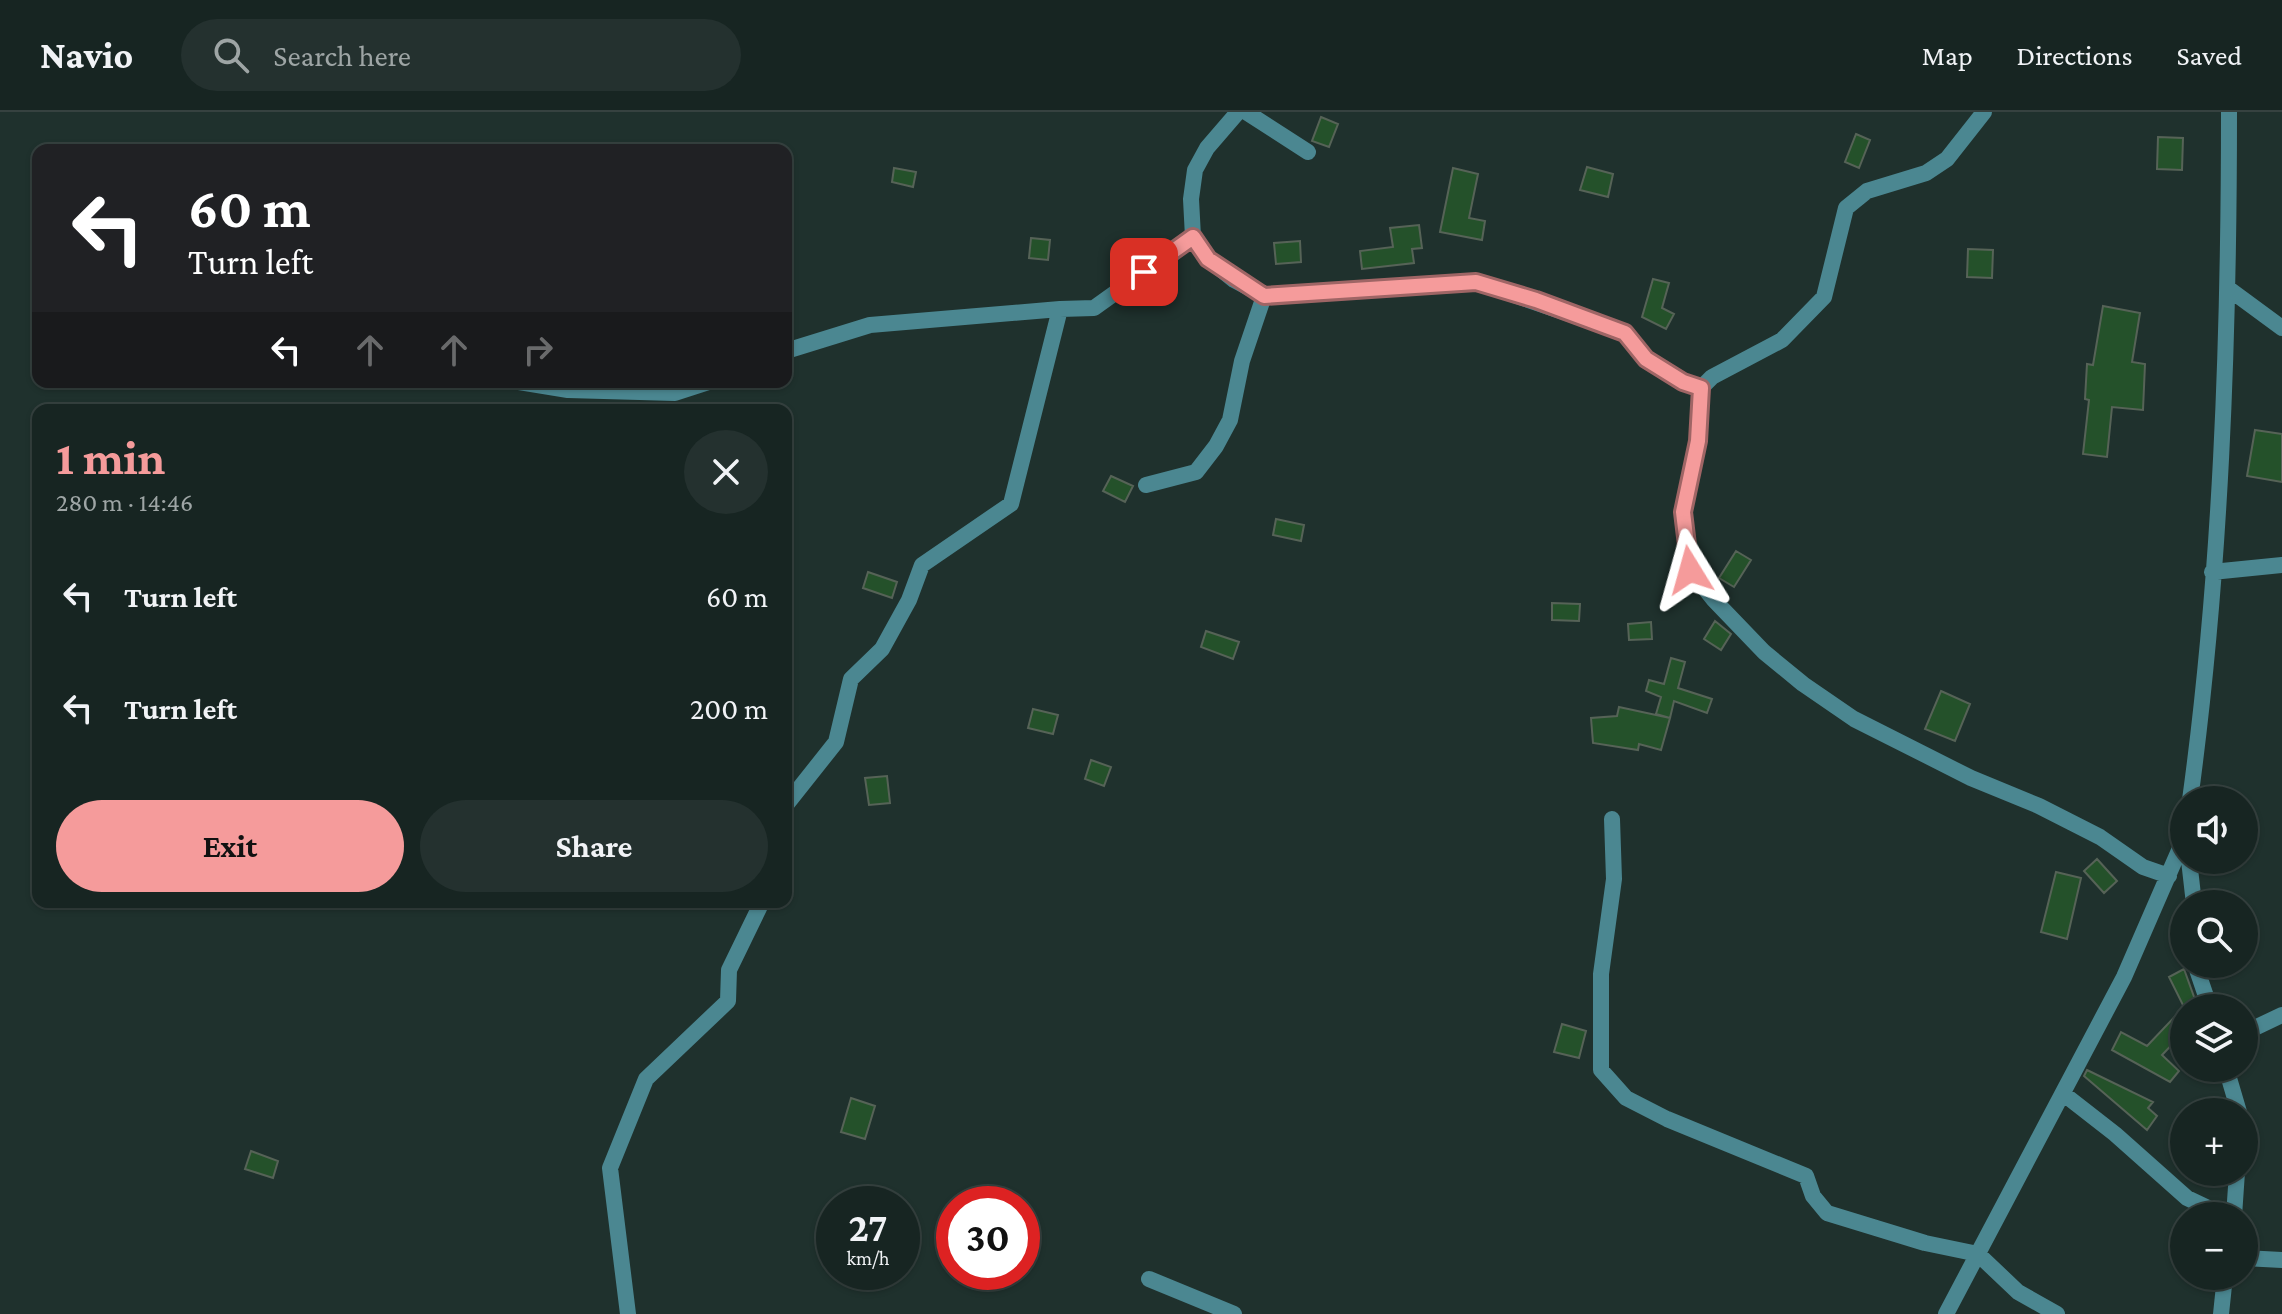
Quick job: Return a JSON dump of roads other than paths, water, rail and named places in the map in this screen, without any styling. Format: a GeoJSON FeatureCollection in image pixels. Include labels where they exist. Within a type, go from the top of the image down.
{"type":"FeatureCollection","features":[{"type":"Feature","properties":{"kind":"street"},"geometry":{"type":"LineString","coordinates":[[1238,112],[1207,148],[1195,170],[1191,199],[1193,237],[1208,259],[1264,296],[1476,282],[1625,333],[1646,359],[1683,382],[1701,388]]}},
{"type":"Feature","properties":{"kind":"street"},"geometry":{"type":"LineString","coordinates":[[1246,112],[1308,152]]}},
{"type":"Feature","properties":{"kind":"street"},"geometry":{"type":"LineString","coordinates":[[1946,1314],[2065,1095],[2131,963],[2169,876],[2143,867],[2100,837],[2039,806],[1971,778],[1854,719],[1803,684],[1764,652],[1690,570],[1683,512],[1698,441],[1701,388],[1712,377],[1782,340],[1824,297],[1846,208],[1867,191],[1926,173],[1947,159],[1984,112]]}},
{"type":"Feature","properties":{"kind":"street"},"geometry":{"type":"LineString","coordinates":[[2192,786],[2203,706],[2229,289],[2229,112]]}},
{"type":"Feature","properties":{"kind":"street"},"geometry":{"type":"LineString","coordinates":[[792,349],[870,325],[1094,308],[1193,237]]}},
{"type":"Feature","properties":{"kind":"street"},"geometry":{"type":"LineString","coordinates":[[2229,289],[2282,328]]}},
{"type":"Feature","properties":{"kind":"street"},"geometry":{"type":"LineString","coordinates":[[1146,485],[1196,472],[1216,446],[1230,420],[1242,361],[1264,296]]}},
{"type":"Feature","properties":{"kind":"street"},"geometry":{"type":"LineString","coordinates":[[792,797],[836,742],[851,679],[882,649],[909,600],[922,565],[1011,504],[1060,309]]}},
{"type":"Feature","properties":{"kind":"street"},"geometry":{"type":"LineString","coordinates":[[556,388],[675,393],[690,388]]}},
{"type":"Feature","properties":{"kind":"street"},"geometry":{"type":"LineString","coordinates":[[2212,572],[2282,565]]}},
{"type":"Feature","properties":{"kind":"street"},"geometry":{"type":"LineString","coordinates":[[1612,819],[1614,879],[1601,974],[1601,1070],[1626,1098],[1806,1176],[1813,1196],[1827,1213],[1925,1243],[1978,1254],[2018,1292],[2057,1314]]}},
{"type":"Feature","properties":{"kind":"street"},"geometry":{"type":"LineString","coordinates":[[628,1314],[610,1168],[646,1079],[728,1001],[729,970],[759,908]]}},
{"type":"Feature","properties":{"kind":"street"},"geometry":{"type":"LineString","coordinates":[[2258,1026],[2282,1015]]}},
{"type":"Feature","properties":{"kind":"street"},"geometry":{"type":"LineString","coordinates":[[2065,1095],[2195,1202]]}},
{"type":"Feature","properties":{"kind":"street"},"geometry":{"type":"LineString","coordinates":[[2258,1259],[2282,1260]]}},
{"type":"Feature","properties":{"kind":"street"},"geometry":{"type":"LineString","coordinates":[[1149,1279],[1234,1314]]}},
{"type":"Feature","properties":{"kind":"street"},"geometry":{"type":"LineString","coordinates":[[2221,1314],[2224,1290]]}}]}
